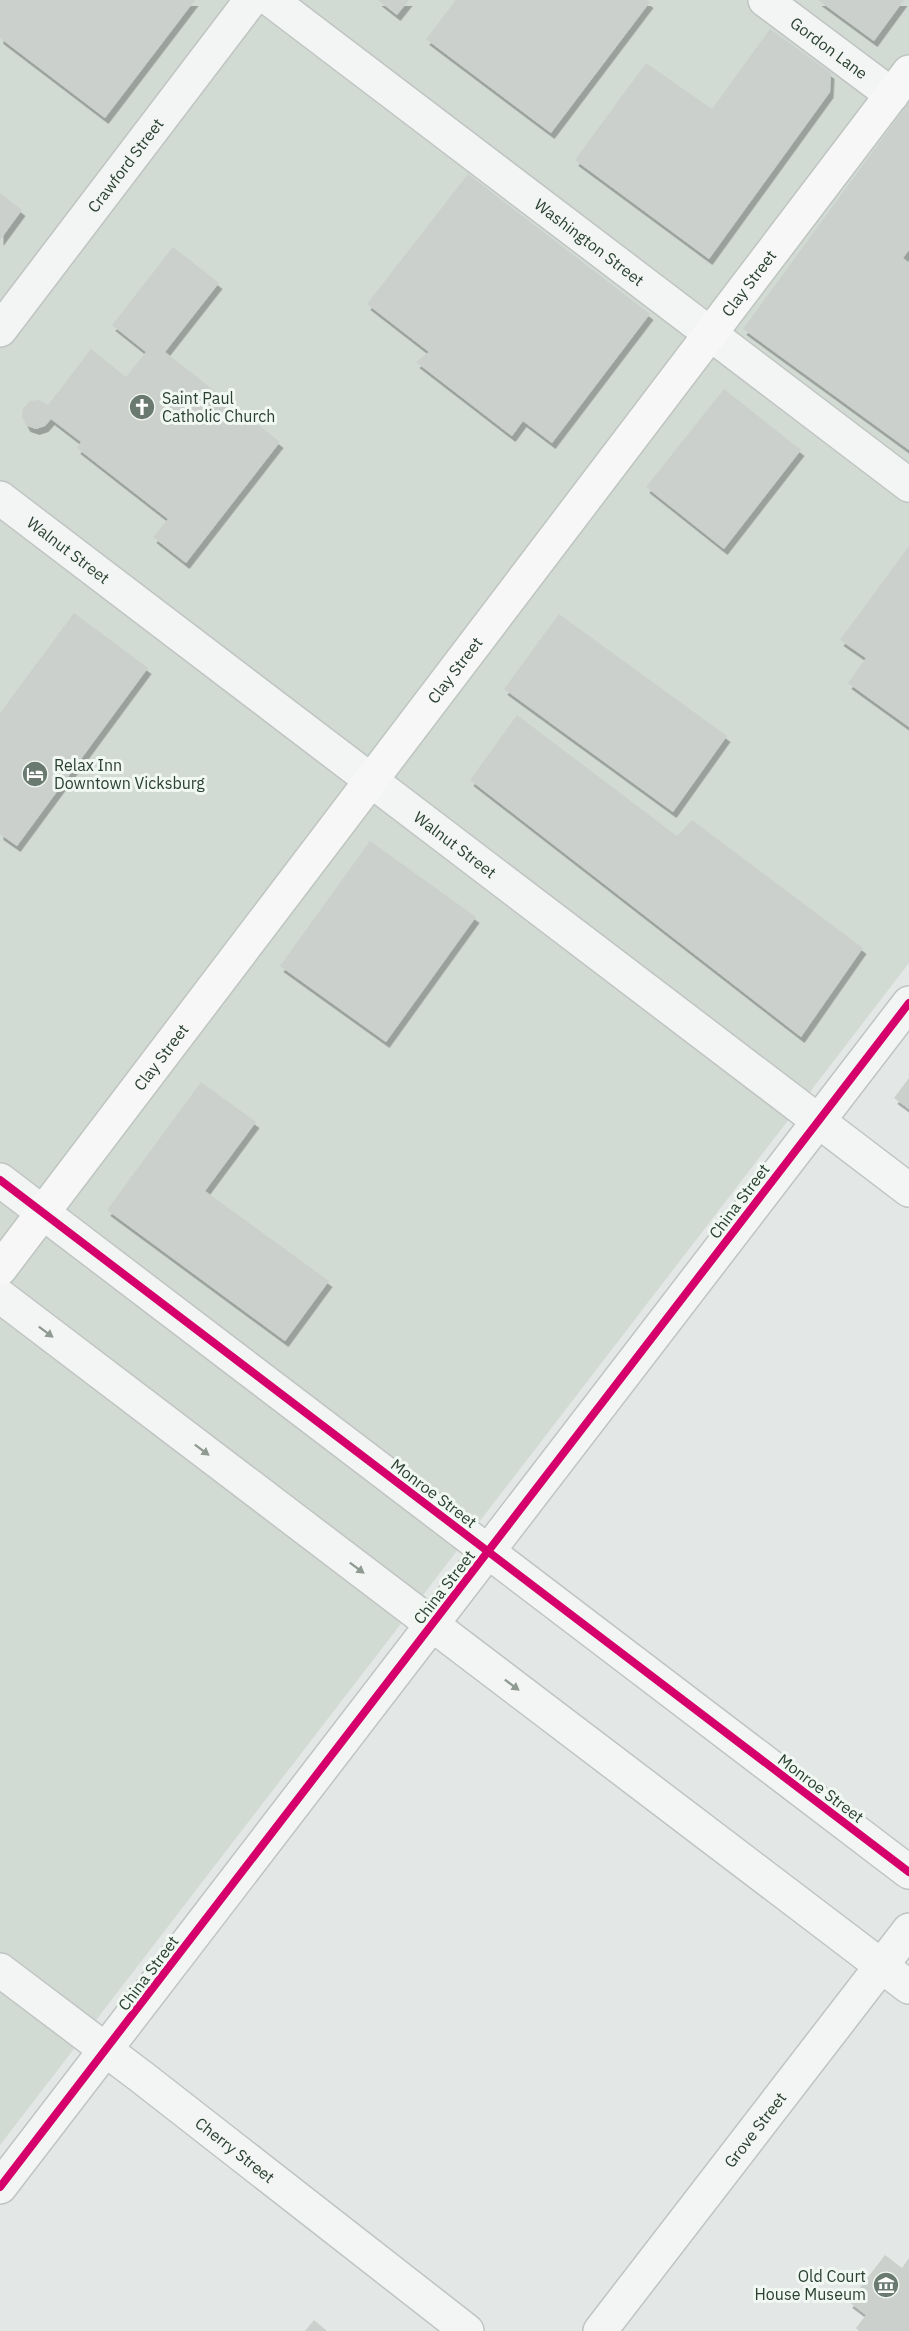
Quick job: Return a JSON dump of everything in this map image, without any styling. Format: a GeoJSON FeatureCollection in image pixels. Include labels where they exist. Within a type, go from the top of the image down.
{"type":"FeatureCollection","features":[{"type":"Feature","properties":{"kind":"main road","name":"Clay Street"},"geometry":{"type":"LineString","coordinates":[[0,1269],[900,84]]}},
{"type":"Feature","properties":{"kind":"street","name":"Crawford Street"},"geometry":{"type":"LineString","coordinates":[[0,330],[251,0]]}},
{"type":"Feature","properties":{"kind":"street","name":"Washington Street"},"geometry":{"type":"LineString","coordinates":[[272,0],[909,485]]}},
{"type":"Feature","properties":{"kind":"street","name":"Gordon Lane"},"geometry":{"type":"LineString","coordinates":[[765,0],[900,84]]}},
{"type":"Feature","properties":{"kind":"street","name":"Walnut Street"},"geometry":{"type":"LineString","coordinates":[[0,498],[909,1190]]}},
{"type":"Feature","properties":{"kind":"street","name":"China Street"},"geometry":{"type":"LineString","coordinates":[[0,2187],[909,1003]]}},
{"type":"Feature","properties":{"kind":"street","name":"Monroe Street"},"geometry":{"type":"LineString","coordinates":[[0,1180],[909,1872]]}},
{"type":"Feature","properties":{"kind":"street"},"geometry":{"type":"LineString","coordinates":[[0,1296],[909,1987]]}},
{"type":"Feature","properties":{"kind":"street","name":"Grove Street"},"geometry":{"type":"LineString","coordinates":[[600,2331],[909,1930]]}},
{"type":"Feature","properties":{"kind":"street","name":"Cherry Street"},"geometry":{"type":"LineString","coordinates":[[0,1970],[467,2331]]}},
{"type":"Feature","properties":{"kind":"shaded area"},"geometry":{"type":"Polygon","coordinates":[[[0,0],[909,0],[909,963],[0,2145],[0,0]]]}},
{"type":"Feature","properties":{"kind":"building"},"geometry":{"type":"Polygon","coordinates":[[[0,0],[195,0],[105,118],[0,38],[0,0]]]}},
{"type":"Feature","properties":{"kind":"building"},"geometry":{"type":"Polygon","coordinates":[[[378,0],[409,0],[397,15],[378,0]]]}},
{"type":"Feature","properties":{"kind":"building"},"geometry":{"type":"Polygon","coordinates":[[[456,0],[647,0],[650,2],[551,133],[426,39],[456,0]]]}},
{"type":"Feature","properties":{"kind":"building"},"geometry":{"type":"Polygon","coordinates":[[[818,0],[904,0],[874,41],[818,0]]]}},
{"type":"Feature","properties":{"kind":"building"},"geometry":{"type":"Polygon","coordinates":[[[770,29],[831,73],[830,92],[709,259],[575,160],[646,63],[712,109],[770,29]]]}},
{"type":"Feature","properties":{"kind":"building"},"geometry":{"type":"Polygon","coordinates":[[[909,102],[909,250],[903,258],[909,263],[909,450],[743,329],[909,102]]]}},
{"type":"Feature","properties":{"kind":"building"},"geometry":{"type":"Polygon","coordinates":[[[468,174],[650,314],[552,443],[523,421],[512,436],[416,362],[429,352],[367,304],[468,174]]]}},
{"type":"Feature","properties":{"kind":"building"},"geometry":{"type":"Polygon","coordinates":[[[0,193],[22,210],[0,240],[0,193]]]}},
{"type":"Feature","properties":{"kind":"building","name":"Saint Paul Catholic Church"},"geometry":{"type":"Polygon","coordinates":[[[173,247],[219,283],[165,352],[280,442],[186,563],[153,537],[168,519],[77,448],[81,442],[51,419],[45,426],[36,429],[27,426],[22,417],[23,408],[30,401],[39,400],[48,405],[91,349],[126,377],[146,352],[112,325],[173,247]]]}},
{"type":"Feature","properties":{"kind":"building"},"geometry":{"type":"Polygon","coordinates":[[[724,389],[801,450],[724,549],[646,487],[724,389]]]}},
{"type":"Feature","properties":{"kind":"building"},"geometry":{"type":"Polygon","coordinates":[[[909,546],[909,727],[848,683],[866,658],[840,640],[909,546]]]}},
{"type":"Feature","properties":{"kind":"building","name":"Relax Inn Downtown Vicksburg"},"geometry":{"type":"Polygon","coordinates":[[[74,613],[148,668],[17,846],[0,834],[0,713],[74,613]]]}},
{"type":"Feature","properties":{"kind":"building"},"geometry":{"type":"Polygon","coordinates":[[[559,614],[727,736],[673,812],[504,689],[559,614]]]}},
{"type":"Feature","properties":{"kind":"building"},"geometry":{"type":"Polygon","coordinates":[[[517,715],[677,836],[692,820],[863,948],[801,1037],[470,780],[517,715]]]}},
{"type":"Feature","properties":{"kind":"building"},"geometry":{"type":"Polygon","coordinates":[[[370,841],[476,917],[386,1042],[280,966],[370,841]]]}},
{"type":"Feature","properties":{"kind":"building"},"geometry":{"type":"Polygon","coordinates":[[[909,1078],[909,1109],[894,1098],[909,1078]]]}},
{"type":"Feature","properties":{"kind":"building"},"geometry":{"type":"Polygon","coordinates":[[[201,1082],[256,1122],[205,1191],[329,1281],[285,1341],[107,1210],[201,1082]]]}},
{"type":"Feature","properties":{"kind":"building","name":"Old Court House Museum"},"geometry":{"type":"Polygon","coordinates":[[[885,2255],[902,2268],[909,2258],[909,2331],[859,2331],[856,2328],[866,2315],[849,2302],[885,2255]]]}},
{"type":"Feature","properties":{"kind":"building"},"geometry":{"type":"Polygon","coordinates":[[[314,2320],[327,2331],[305,2331],[314,2320]]]}},
{"type":"Feature","properties":{"kind":"cycle path"},"geometry":{"type":"LineString","coordinates":[[0,2187],[909,1003]]}},
{"type":"Feature","properties":{"kind":"cycle path"},"geometry":{"type":"LineString","coordinates":[[0,1180],[909,1872]]}},
{"type":"Feature","properties":{"kind":"place","name":"Saint Paul Catholic Church"},"geometry":{"type":"Point","coordinates":[142,407]}},
{"type":"Feature","properties":{"kind":"place","name":"Relax Inn Downtown Vicksburg"},"geometry":{"type":"Point","coordinates":[35,774]}},
{"type":"Feature","properties":{"kind":"place","name":"Old Court House Museum"},"geometry":{"type":"Point","coordinates":[886,2285]}}]}
